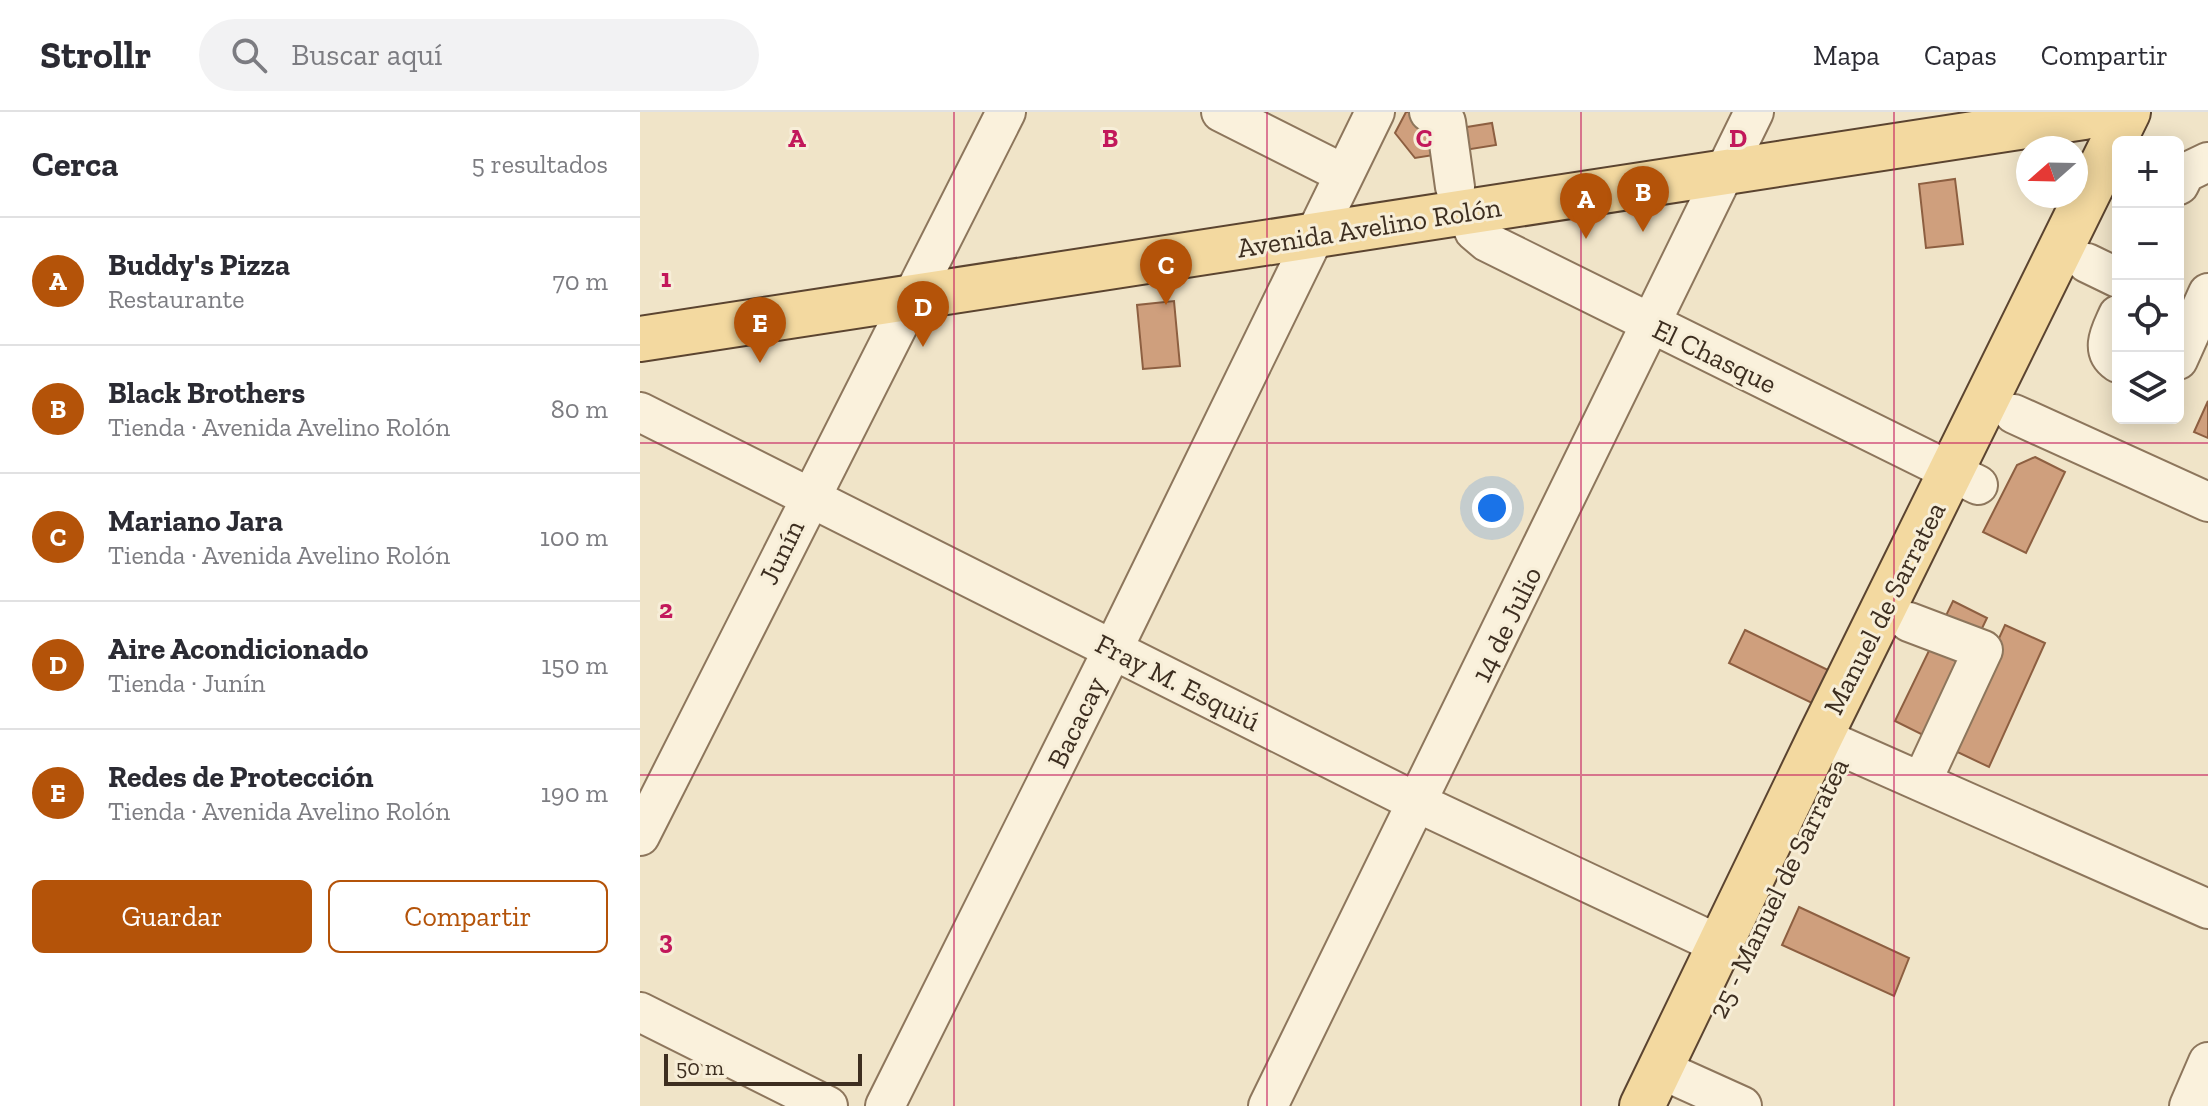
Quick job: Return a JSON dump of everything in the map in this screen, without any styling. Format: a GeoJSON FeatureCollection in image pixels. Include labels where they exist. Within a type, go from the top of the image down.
{"type":"FeatureCollection","features":[{"type":"Feature","properties":{"kind":"main road","name":"Avenida Avelino Rolón"},"geometry":{"type":"LineString","coordinates":[[640,339],[1328,206],[1461,199],[1740,142],[1934,112]]}},
{"type":"Feature","properties":{"kind":"main road","name":"Avenida Avelino Rolón"},"geometry":{"type":"LineString","coordinates":[[1740,142],[2084,117],[2098,112]]}},
{"type":"Feature","properties":{"kind":"main road","name":"Manuel de Sarratea"},"geometry":{"type":"LineString","coordinates":[[1664,1090],[1720,945],[1833,743],[1965,479],[2128,112]]}},
{"type":"Feature","properties":{"kind":"main road"},"geometry":{"type":"LineString","coordinates":[[2147,136],[2158,112]]}},
{"type":"Feature","properties":{"kind":"main road","name":"25 - Manuel de Sarratea"},"geometry":{"type":"LineString","coordinates":[[1664,1090],[1833,743],[1909,622],[1965,479],[2014,414],[2102,270],[2116,208]]}},
{"type":"Feature","properties":{"kind":"main road","name":"Avenida Avelino Rolón"},"geometry":{"type":"LineString","coordinates":[[640,315],[918,285]]}},
{"type":"Feature","properties":{"kind":"street","name":"Junín"},"geometry":{"type":"LineString","coordinates":[[640,836],[1006,112]]}},
{"type":"Feature","properties":{"kind":"street"},"geometry":{"type":"LineString","coordinates":[[1221,112],[1328,206]]}},
{"type":"Feature","properties":{"kind":"street","name":"Bacacay"},"geometry":{"type":"LineString","coordinates":[[885,1106],[1113,649],[1375,112]]}},
{"type":"Feature","properties":{"kind":"street"},"geometry":{"type":"LineString","coordinates":[[1429,112],[1446,122],[1461,199]]}},
{"type":"Feature","properties":{"kind":"street","name":"14 de Julio"},"geometry":{"type":"LineString","coordinates":[[1268,1106],[1740,142]]}},
{"type":"Feature","properties":{"kind":"street"},"geometry":{"type":"LineString","coordinates":[[2184,175],[2208,162]]}},
{"type":"Feature","properties":{"kind":"street"},"geometry":{"type":"LineString","coordinates":[[2184,188],[2208,198]]}},
{"type":"Feature","properties":{"kind":"street","name":"El Chasque"},"geometry":{"type":"LineString","coordinates":[[1461,199],[1474,231],[1487,242],[1965,479]]}},
{"type":"Feature","properties":{"kind":"street"},"geometry":{"type":"LineString","coordinates":[[2182,352],[2208,293]]}},
{"type":"Feature","properties":{"kind":"street"},"geometry":{"type":"LineString","coordinates":[[2112,329],[2107,341],[2112,359]]}},
{"type":"Feature","properties":{"kind":"street","name":"Fray M. Esquiú"},"geometry":{"type":"LineString","coordinates":[[640,412],[1418,803],[1720,945]]}},
{"type":"Feature","properties":{"kind":"street"},"geometry":{"type":"LineString","coordinates":[[2014,414],[2208,502]]}},
{"type":"Feature","properties":{"kind":"street"},"geometry":{"type":"LineString","coordinates":[[1909,622],[1983,650],[1922,781]]}},
{"type":"Feature","properties":{"kind":"street"},"geometry":{"type":"LineString","coordinates":[[1833,743],[2208,909]]}},
{"type":"Feature","properties":{"kind":"street"},"geometry":{"type":"LineString","coordinates":[[640,1012],[828,1106]]}},
{"type":"Feature","properties":{"kind":"street"},"geometry":{"type":"LineString","coordinates":[[2189,1106],[2208,1062]]}},
{"type":"Feature","properties":{"kind":"street"},"geometry":{"type":"LineString","coordinates":[[1664,1090],[1742,1106]]}},
{"type":"Feature","properties":{"kind":"building"},"geometry":{"type":"Polygon","coordinates":[[[1406,112],[1447,112],[1436,132],[1492,123],[1496,145],[1415,158],[1395,133],[1406,112]]]}},
{"type":"Feature","properties":{"kind":"building"},"geometry":{"type":"Polygon","coordinates":[[[1955,179],[1963,244],[1926,248],[1919,184],[1955,179]]]}},
{"type":"Feature","properties":{"kind":"building"},"geometry":{"type":"Polygon","coordinates":[[[1174,301],[1180,366],[1143,369],[1137,305],[1174,301]]]}},
{"type":"Feature","properties":{"kind":"building"},"geometry":{"type":"Polygon","coordinates":[[[2208,401],[2208,438],[2194,432],[2208,401]]]}},
{"type":"Feature","properties":{"kind":"building"},"geometry":{"type":"Polygon","coordinates":[[[2035,457],[2065,472],[2026,553],[1983,532],[2017,465],[2035,457]]]}},
{"type":"Feature","properties":{"kind":"building"},"geometry":{"type":"Polygon","coordinates":[[[1953,601],[1987,618],[1929,738],[1895,721],[1953,601]]]}},
{"type":"Feature","properties":{"kind":"building"},"geometry":{"type":"Polygon","coordinates":[[[2005,625],[2045,643],[1989,767],[1949,748],[2005,625]]]}},
{"type":"Feature","properties":{"kind":"building"},"geometry":{"type":"Polygon","coordinates":[[[1745,630],[1830,671],[1814,704],[1729,663],[1745,630]]]}},
{"type":"Feature","properties":{"kind":"building"},"geometry":{"type":"Polygon","coordinates":[[[1799,907],[1909,958],[1894,996],[1782,945],[1799,907]]]}},
{"type":"Feature","properties":{"kind":"place","name":"Black Brothers"},"geometry":{"type":"Point","coordinates":[1643,232]}},
{"type":"Feature","properties":{"kind":"place","name":"Buddy's Pizza"},"geometry":{"type":"Point","coordinates":[1586,239]}},
{"type":"Feature","properties":{"kind":"place","name":"Mariano Jara"},"geometry":{"type":"Point","coordinates":[1166,305]}},
{"type":"Feature","properties":{"kind":"place","name":"Aire Acondicionado"},"geometry":{"type":"Point","coordinates":[923,347]}},
{"type":"Feature","properties":{"kind":"place","name":"Redes de Protección"},"geometry":{"type":"Point","coordinates":[760,363]}}]}
